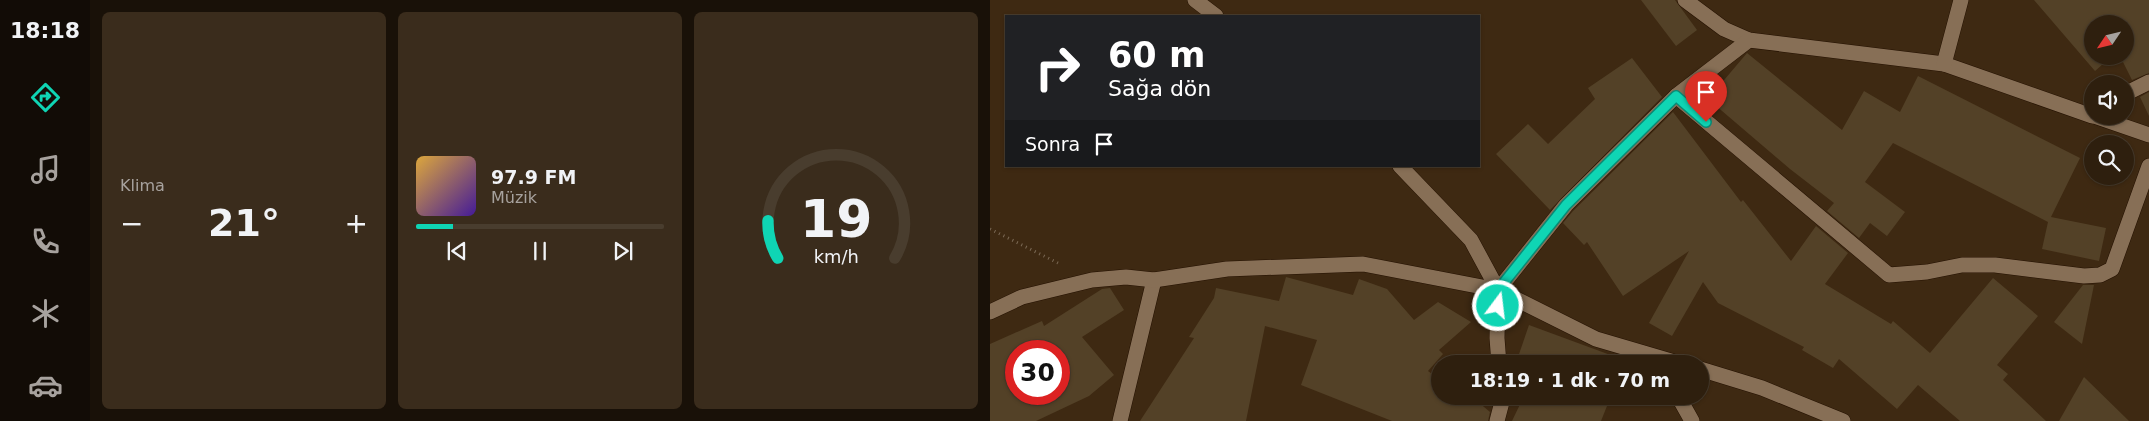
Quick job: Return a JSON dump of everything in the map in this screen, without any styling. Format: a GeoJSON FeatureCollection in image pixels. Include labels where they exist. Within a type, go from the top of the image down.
{"type":"FeatureCollection","features":[{"type":"Feature","properties":{"kind":"street"},"geometry":{"type":"LineString","coordinates":[[1194,0],[1215,15]]}},
{"type":"Feature","properties":{"kind":"street"},"geometry":{"type":"LineString","coordinates":[[1685,0],[1724,29],[1749,40],[1944,64],[2084,111]]}},
{"type":"Feature","properties":{"kind":"street"},"geometry":{"type":"LineString","coordinates":[[1944,64],[1961,0]]}},
{"type":"Feature","properties":{"kind":"street"},"geometry":{"type":"LineString","coordinates":[[1498,290],[1566,205],[1676,96],[1749,40]]}},
{"type":"Feature","properties":{"kind":"street"},"geometry":{"type":"LineString","coordinates":[[2134,90],[2149,82]]}},
{"type":"Feature","properties":{"kind":"street"},"geometry":{"type":"LineString","coordinates":[[1676,96],[1890,275],[1927,272],[1962,265],[1995,265],[2084,276],[2100,275],[2112,269],[2149,166]]}},
{"type":"Feature","properties":{"kind":"street"},"geometry":{"type":"LineString","coordinates":[[2123,125],[2149,135]]}},
{"type":"Feature","properties":{"kind":"street"},"geometry":{"type":"LineString","coordinates":[[1401,167],[1471,240],[1498,290],[1498,355]]}},
{"type":"Feature","properties":{"kind":"street"},"geometry":{"type":"LineString","coordinates":[[990,312],[1022,297],[1092,280],[1126,277],[1154,280],[1226,269],[1363,264],[1498,290],[1596,339],[1642,355]]}},
{"type":"Feature","properties":{"kind":"street"},"geometry":{"type":"LineString","coordinates":[[1120,421],[1154,280]]}},
{"type":"Feature","properties":{"kind":"street"},"geometry":{"type":"LineString","coordinates":[[1709,372],[1762,388],[1843,421]]}},
{"type":"Feature","properties":{"kind":"street"},"geometry":{"type":"LineString","coordinates":[[1497,421],[1501,405]]}},
{"type":"Feature","properties":{"kind":"street"},"geometry":{"type":"LineString","coordinates":[[1683,405],[1692,421]]}},
{"type":"Feature","properties":{"kind":"path"},"geometry":{"type":"LineString","coordinates":[[990,229],[1092,280]]}},
{"type":"Feature","properties":{"kind":"building"},"geometry":{"type":"Polygon","coordinates":[[[1641,0],[1675,0],[1697,30],[1676,46],[1641,0]]]}},
{"type":"Feature","properties":{"kind":"building"},"geometry":{"type":"Polygon","coordinates":[[[2034,0],[2149,0],[2149,73],[2134,79],[2134,75],[2130,75],[2124,65],[2134,65],[2134,15],[2084,15],[2084,58],[2034,0]]]}},
{"type":"Feature","properties":{"kind":"building"},"geometry":{"type":"Polygon","coordinates":[[[1747,53],[1842,130],[1864,91],[1900,112],[1918,76],[2080,158],[2051,217],[2106,228],[2099,261],[2042,249],[2048,222],[1893,143],[1865,182],[1905,212],[1887,236],[1870,223],[1859,238],[1827,211],[1834,203],[1790,169],[1708,99],[1747,53]]]}},
{"type":"Feature","properties":{"kind":"building"},"geometry":{"type":"Polygon","coordinates":[[[1632,58],[1662,97],[1550,210],[1496,154],[1528,124],[1548,144],[1595,99],[1588,88],[1632,58]]]}},
{"type":"Feature","properties":{"kind":"building"},"geometry":{"type":"Polygon","coordinates":[[[2090,65],[2102,65],[2095,71],[2090,65]]]}},
{"type":"Feature","properties":{"kind":"building"},"geometry":{"type":"Polygon","coordinates":[[[2149,92],[2149,116],[2140,97],[2149,92]]]}},
{"type":"Feature","properties":{"kind":"building"},"geometry":{"type":"Polygon","coordinates":[[[1673,112],[1741,202],[1743,200],[1791,261],[1816,226],[1848,253],[1825,284],[1891,324],[1893,321],[1930,353],[1993,278],[2038,316],[1997,365],[2008,374],[2003,380],[2046,421],[1960,421],[1918,385],[1897,409],[1839,359],[1833,368],[1802,350],[1804,347],[1718,303],[1703,282],[1672,336],[1649,323],[1689,251],[1623,296],[1587,242],[1584,245],[1563,223],[1673,112]]]}},
{"type":"Feature","properties":{"kind":"building"},"geometry":{"type":"Polygon","coordinates":[[[1286,277],[1353,295],[1359,279],[1387,289],[1414,320],[1438,302],[1471,322],[1439,350],[1442,355],[1431,355],[1431,368],[1428,371],[1431,373],[1431,405],[1482,405],[1490,412],[1488,421],[1392,421],[1301,385],[1317,340],[1265,326],[1246,421],[1140,421],[1194,338],[1189,337],[1214,298],[1216,288],[1279,301],[1286,277]]]}},
{"type":"Feature","properties":{"kind":"building"},"geometry":{"type":"Polygon","coordinates":[[[2083,285],[2094,285],[2082,344],[2054,322],[2083,285]]]}},
{"type":"Feature","properties":{"kind":"building"},"geometry":{"type":"Polygon","coordinates":[[[1110,288],[1124,310],[1082,337],[1114,375],[1089,396],[1070,405],[1070,340],[1005,340],[1005,405],[1070,405],[1036,421],[990,421],[990,344],[1042,321],[1044,326],[1102,289],[1110,288]]]}},
{"type":"Feature","properties":{"kind":"building"},"geometry":{"type":"Polygon","coordinates":[[[1529,325],[1610,355],[1519,355],[1529,325]]]}},
{"type":"Feature","properties":{"kind":"building"},"geometry":{"type":"Polygon","coordinates":[[[2084,377],[2129,421],[2059,421],[2084,377]]]}},
{"type":"Feature","properties":{"kind":"building"},"geometry":{"type":"Polygon","coordinates":[[[1520,405],[1607,405],[1601,421],[1512,421],[1520,405]]]}},
{"type":"Feature","properties":{"kind":"route"},"geometry":{"type":"LineString","coordinates":[[1498,306],[1498,290],[1566,205],[1676,96],[1706,122]]}}]}
